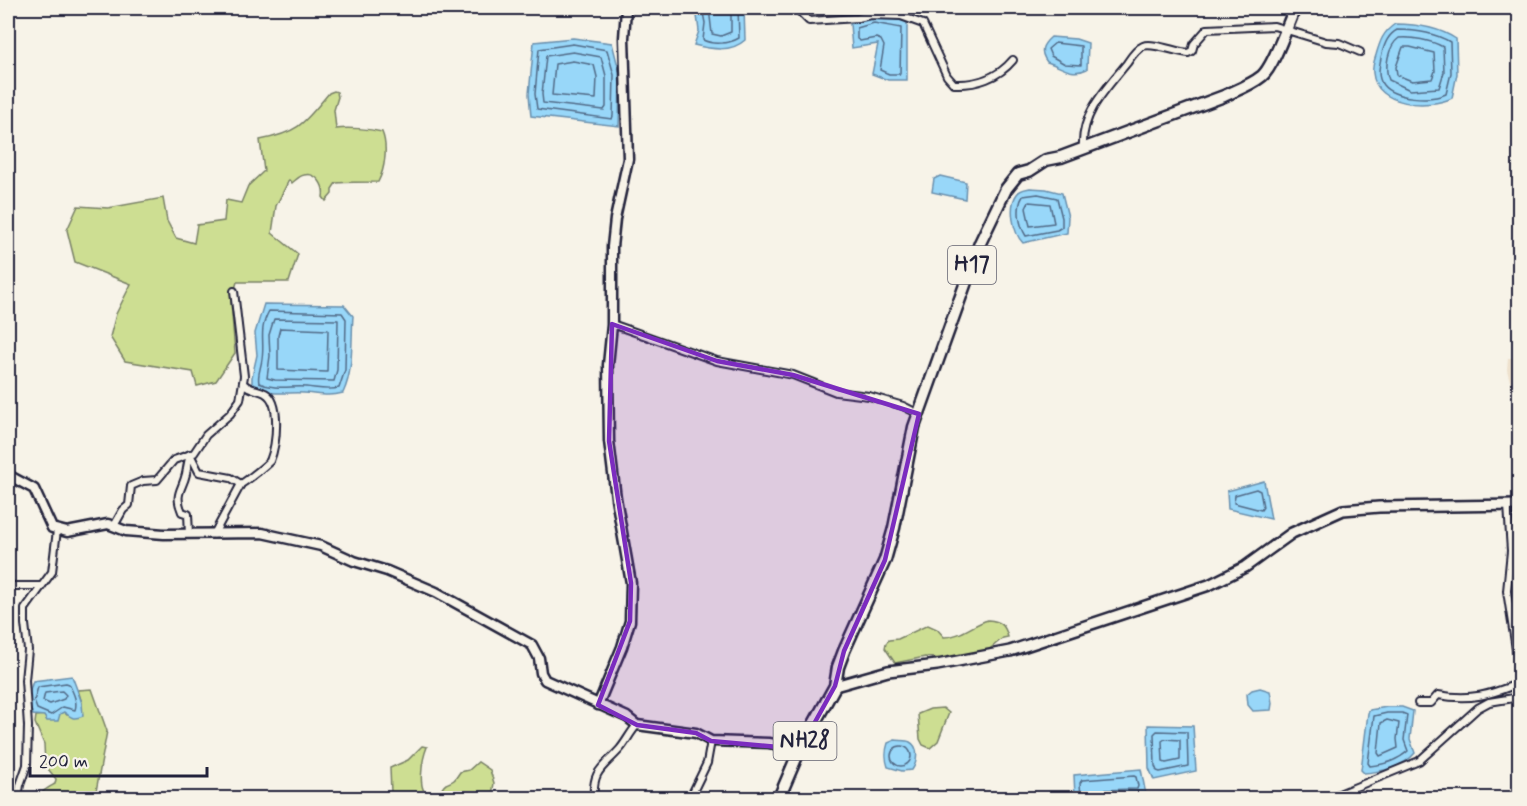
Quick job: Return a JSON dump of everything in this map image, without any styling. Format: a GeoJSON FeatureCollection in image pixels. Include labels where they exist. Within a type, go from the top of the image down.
{"type":"FeatureCollection","features":[{"type":"Feature","properties":{"kind":"main road","name":"H17"},"geometry":{"type":"LineString","coordinates":[[836,686],[838,667],[844,651],[885,560],[894,528],[914,427],[977,253],[1006,189],[1018,174],[1029,171],[1046,160],[1245,86],[1264,75],[1287,30],[1295,8]]}},
{"type":"Feature","properties":{"kind":"main road"},"geometry":{"type":"LineString","coordinates":[[836,686],[888,671],[937,665],[1010,651],[1209,585],[1245,567],[1292,533],[1343,510],[1378,507],[1520,505]]}},
{"type":"Feature","properties":{"kind":"main road","name":"NH28"},"geometry":{"type":"LineString","coordinates":[[779,798],[800,750],[836,686]]}},
{"type":"Feature","properties":{"kind":"street"},"geometry":{"type":"LineString","coordinates":[[597,705],[622,647],[630,621],[631,583],[616,498],[609,441],[608,365],[612,324],[612,247],[615,219],[628,159],[624,38],[626,8]]}},
{"type":"Feature","properties":{"kind":"street"},"geometry":{"type":"LineString","coordinates":[[796,8],[809,21],[871,15],[901,16],[923,24],[947,76],[954,84],[971,85],[990,78],[1013,60]]}},
{"type":"Feature","properties":{"kind":"street"},"geometry":{"type":"LineString","coordinates":[[1083,147],[1082,135],[1100,95],[1131,56],[1143,46],[1188,53],[1208,29],[1274,26],[1326,42],[1339,43],[1360,52]]}},
{"type":"Feature","properties":{"kind":"street"},"geometry":{"type":"LineString","coordinates":[[114,526],[123,510],[129,505],[131,486],[142,481],[157,480],[174,460],[194,453],[206,435],[237,407],[244,384],[234,291]]}},
{"type":"Feature","properties":{"kind":"street"},"geometry":{"type":"LineString","coordinates":[[612,324],[717,361],[793,375],[836,392],[869,396],[903,406],[919,414]]}},
{"type":"Feature","properties":{"kind":"street"},"geometry":{"type":"LineString","coordinates":[[214,534],[241,484],[270,461],[275,439],[277,412],[271,399],[267,393],[244,384]]}},
{"type":"Feature","properties":{"kind":"street"},"geometry":{"type":"LineString","coordinates":[[190,454],[199,472],[231,478],[241,484]]}},
{"type":"Feature","properties":{"kind":"street"},"geometry":{"type":"LineString","coordinates":[[189,534],[188,514],[182,512],[177,500],[180,486],[186,476],[190,454]]}},
{"type":"Feature","properties":{"kind":"street"},"geometry":{"type":"LineString","coordinates":[[8,475],[34,489],[52,528],[57,530],[67,532],[108,524],[126,531],[189,534],[262,533],[321,546],[436,592],[532,645],[539,658],[541,673],[545,680],[627,717],[637,725],[696,734],[711,741],[768,743],[800,750]]}},
{"type":"Feature","properties":{"kind":"street"},"geometry":{"type":"LineString","coordinates":[[1508,505],[1511,551],[1507,591],[1520,675]]}},
{"type":"Feature","properties":{"kind":"street"},"geometry":{"type":"LineString","coordinates":[[18,798],[27,765],[28,726],[25,680],[28,650],[25,609],[52,572],[57,530]]}},
{"type":"Feature","properties":{"kind":"street"},"geometry":{"type":"LineString","coordinates":[[8,584],[41,586]]}},
{"type":"Feature","properties":{"kind":"street"},"geometry":{"type":"LineString","coordinates":[[1418,703],[1431,704],[1438,695],[1485,696],[1520,683]]}},
{"type":"Feature","properties":{"kind":"street"},"geometry":{"type":"LineString","coordinates":[[1329,798],[1419,761],[1478,708],[1489,702],[1520,697]]}},
{"type":"Feature","properties":{"kind":"street"},"geometry":{"type":"LineString","coordinates":[[594,798],[594,781],[598,771],[621,748],[637,725]]}},
{"type":"Feature","properties":{"kind":"street"},"geometry":{"type":"LineString","coordinates":[[690,798],[706,763],[711,741]]}},
{"type":"Feature","properties":{"kind":"highlighted area"},"geometry":{"type":"Polygon","coordinates":[[[612,324],[717,361],[793,375],[919,414],[885,560],[844,651],[835,686],[800,749],[711,741],[696,733],[637,725],[598,705],[630,621],[631,583],[609,441],[612,324]]]}},
{"type":"Feature","properties":{"kind":"shaded area"},"geometry":{"type":"Polygon","coordinates":[[[1508,358],[1519,358],[1519,404],[1514,397],[1507,370],[1508,358]]]}},
{"type":"Feature","properties":{"kind":"green space"},"geometry":{"type":"Polygon","coordinates":[[[337,92],[338,97],[334,110],[336,129],[382,132],[385,157],[378,182],[336,183],[332,194],[326,201],[321,184],[313,176],[299,177],[292,183],[289,180],[276,206],[272,233],[298,254],[289,282],[237,282],[231,302],[235,353],[216,381],[197,386],[193,372],[125,361],[110,337],[116,314],[131,284],[75,262],[67,230],[78,206],[108,208],[163,198],[167,221],[176,238],[194,243],[197,225],[224,221],[226,200],[241,203],[248,186],[264,171],[260,140],[293,130],[307,119],[329,93],[337,92]]]}},
{"type":"Feature","properties":{"kind":"green space"},"geometry":{"type":"Polygon","coordinates":[[[988,620],[1002,624],[1008,637],[1003,638],[986,652],[950,660],[925,657],[895,663],[885,648],[889,640],[898,639],[928,625],[937,629],[944,637],[956,635],[988,620]]]}},
{"type":"Feature","properties":{"kind":"green space"},"geometry":{"type":"Polygon","coordinates":[[[92,689],[107,731],[95,797],[40,798],[47,788],[55,784],[56,779],[45,765],[44,744],[35,723],[36,716],[64,712],[67,715],[82,703],[78,690],[92,689]]]}},
{"type":"Feature","properties":{"kind":"green space"},"geometry":{"type":"Polygon","coordinates":[[[943,708],[949,713],[938,741],[930,748],[923,745],[920,739],[918,714],[930,709],[943,708]]]}},
{"type":"Feature","properties":{"kind":"green space"},"geometry":{"type":"Polygon","coordinates":[[[422,746],[427,747],[421,776],[423,790],[427,795],[438,794],[444,785],[454,780],[460,772],[469,770],[478,762],[490,770],[494,783],[493,798],[383,798],[391,792],[390,768],[408,760],[422,746]]]}},
{"type":"Feature","properties":{"kind":"water"},"geometry":{"type":"Polygon","coordinates":[[[696,8],[744,8],[745,40],[734,47],[727,48],[714,49],[694,45],[699,31],[696,8]]]}},
{"type":"Feature","properties":{"kind":"water"},"geometry":{"type":"Polygon","coordinates":[[[873,17],[907,21],[907,80],[888,80],[872,74],[878,44],[852,48],[850,24],[873,17]]]}},
{"type":"Feature","properties":{"kind":"water"},"geometry":{"type":"Polygon","coordinates":[[[1395,24],[1427,27],[1456,39],[1457,74],[1452,98],[1430,104],[1405,102],[1383,93],[1376,84],[1373,68],[1377,50],[1385,34],[1395,24]]]}},
{"type":"Feature","properties":{"kind":"water"},"geometry":{"type":"Polygon","coordinates":[[[1051,37],[1076,39],[1088,43],[1087,69],[1076,72],[1047,62],[1043,55],[1043,48],[1051,37]]]}},
{"type":"Feature","properties":{"kind":"water"},"geometry":{"type":"Polygon","coordinates":[[[573,38],[612,43],[620,74],[619,126],[531,116],[529,94],[534,42],[573,38]]]}},
{"type":"Feature","properties":{"kind":"water"},"geometry":{"type":"Polygon","coordinates":[[[940,176],[966,182],[965,199],[932,192],[934,179],[940,176]]]}},
{"type":"Feature","properties":{"kind":"water"},"geometry":{"type":"Polygon","coordinates":[[[1030,188],[1062,193],[1068,217],[1067,233],[1023,243],[1014,226],[1012,212],[1014,199],[1018,192],[1030,188]]]}},
{"type":"Feature","properties":{"kind":"water"},"geometry":{"type":"Polygon","coordinates":[[[264,304],[344,305],[353,316],[349,375],[343,393],[328,395],[271,393],[252,387],[257,355],[255,333],[264,304]]]}},
{"type":"Feature","properties":{"kind":"water"},"geometry":{"type":"Polygon","coordinates":[[[1264,481],[1271,519],[1228,509],[1227,491],[1264,481]]]}},
{"type":"Feature","properties":{"kind":"water"},"geometry":{"type":"Polygon","coordinates":[[[72,676],[82,703],[83,716],[73,718],[64,712],[60,714],[58,721],[47,721],[44,716],[33,715],[27,700],[33,681],[72,676]]]}},
{"type":"Feature","properties":{"kind":"water"},"geometry":{"type":"Polygon","coordinates":[[[1260,688],[1270,691],[1271,710],[1253,711],[1248,705],[1247,694],[1260,688]]]}},
{"type":"Feature","properties":{"kind":"water"},"geometry":{"type":"Polygon","coordinates":[[[1402,707],[1413,711],[1410,739],[1415,753],[1398,765],[1364,773],[1361,770],[1368,713],[1370,710],[1402,707]]]}},
{"type":"Feature","properties":{"kind":"water"},"geometry":{"type":"Polygon","coordinates":[[[1148,725],[1193,726],[1196,771],[1154,780],[1149,768],[1148,725]]]}},
{"type":"Feature","properties":{"kind":"water"},"geometry":{"type":"Polygon","coordinates":[[[895,740],[908,741],[913,744],[916,759],[912,770],[902,771],[888,767],[887,746],[895,740]]]}},
{"type":"Feature","properties":{"kind":"water"},"geometry":{"type":"Polygon","coordinates":[[[1141,769],[1146,795],[1075,796],[1074,775],[1141,769]]]}}]}
